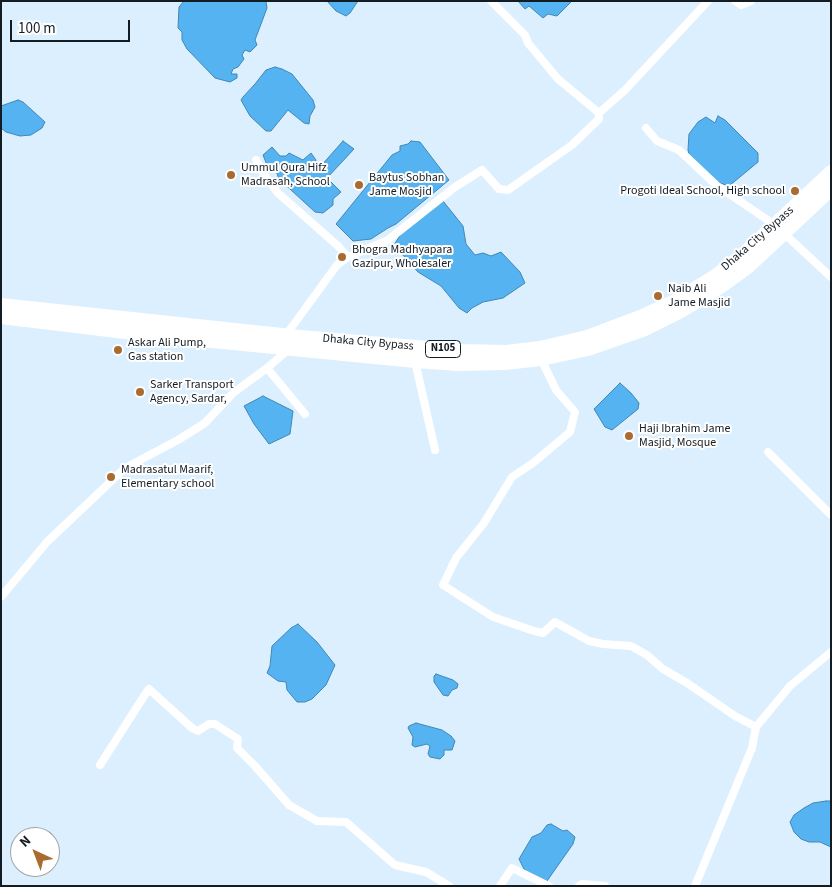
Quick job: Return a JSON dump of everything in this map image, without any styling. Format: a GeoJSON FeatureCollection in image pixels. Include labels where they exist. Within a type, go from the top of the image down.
{"type":"FeatureCollection","features":[{"type":"Feature","properties":{"kind":"highway","name":"Dhaka City Bypass"},"geometry":{"type":"LineString","coordinates":[[1,305],[288,341],[462,351],[506,352],[540,348],[587,337],[640,318],[673,302],[714,277],[780,229],[831,172]]}},
{"type":"Feature","properties":{"kind":"highway"},"geometry":{"type":"LineString","coordinates":[[1,317],[142,334],[288,341],[415,362],[505,363],[541,359],[588,349],[643,330],[681,311],[734,277],[780,229],[831,189]]}},
{"type":"Feature","properties":{"kind":"street"},"geometry":{"type":"LineString","coordinates":[[491,1],[525,34],[528,43],[558,79],[599,113]]}},
{"type":"Feature","properties":{"kind":"street"},"geometry":{"type":"LineString","coordinates":[[1,597],[47,542],[125,468],[205,423],[233,393],[267,368],[288,341],[337,265],[348,257],[388,240],[455,187],[482,170],[499,189],[508,190],[572,144],[599,118],[599,113],[625,90],[708,1]]}},
{"type":"Feature","properties":{"kind":"street"},"geometry":{"type":"LineString","coordinates":[[735,1],[740,5],[751,1]]}},
{"type":"Feature","properties":{"kind":"street"},"geometry":{"type":"LineString","coordinates":[[646,128],[658,141],[680,150],[716,185],[780,229],[831,277]]}},
{"type":"Feature","properties":{"kind":"street"},"geometry":{"type":"LineString","coordinates":[[256,160],[278,193],[348,257]]}},
{"type":"Feature","properties":{"kind":"street"},"geometry":{"type":"LineString","coordinates":[[541,359],[556,390],[575,412],[570,432],[534,463],[512,476],[484,524],[456,558],[443,585],[493,618],[543,633],[555,622],[589,641],[631,646],[735,716],[756,727]]}},
{"type":"Feature","properties":{"kind":"street"},"geometry":{"type":"LineString","coordinates":[[415,362],[435,450]]}},
{"type":"Feature","properties":{"kind":"street"},"geometry":{"type":"LineString","coordinates":[[267,368],[305,414]]}},
{"type":"Feature","properties":{"kind":"street"},"geometry":{"type":"LineString","coordinates":[[768,452],[831,515]]}},
{"type":"Feature","properties":{"kind":"street"},"geometry":{"type":"LineString","coordinates":[[695,886],[752,748],[756,727],[790,686],[831,652]]}},
{"type":"Feature","properties":{"kind":"street"},"geometry":{"type":"LineString","coordinates":[[100,765],[146,692],[150,689],[192,728],[198,731],[208,724],[216,724],[238,740],[237,748],[289,804],[317,821],[346,822],[395,865],[426,872],[449,886]]}},
{"type":"Feature","properties":{"kind":"street"},"geometry":{"type":"LineString","coordinates":[[500,886],[512,868],[549,886]]}},
{"type":"Feature","properties":{"kind":"street"},"geometry":{"type":"LineString","coordinates":[[579,886],[582,884],[605,886]]}},
{"type":"Feature","properties":{"kind":"water"},"geometry":{"type":"Polygon","coordinates":[[[184,1],[266,1],[267,8],[255,40],[257,45],[250,52],[245,50],[242,55],[244,59],[238,67],[233,69],[231,74],[237,74],[237,78],[230,82],[215,78],[187,49],[182,40],[182,32],[178,28],[179,7],[184,1]]]}},
{"type":"Feature","properties":{"kind":"water"},"geometry":{"type":"Polygon","coordinates":[[[327,1],[358,1],[346,16],[336,11],[327,1]]]}},
{"type":"Feature","properties":{"kind":"water"},"geometry":{"type":"Polygon","coordinates":[[[518,1],[572,1],[557,16],[548,14],[543,18],[529,6],[525,9],[518,1]]]}},
{"type":"Feature","properties":{"kind":"water"},"geometry":{"type":"Polygon","coordinates":[[[275,67],[292,74],[313,100],[315,107],[310,116],[309,124],[304,123],[288,110],[271,131],[266,131],[250,116],[241,100],[266,70],[275,67]]]}},
{"type":"Feature","properties":{"kind":"water"},"geometry":{"type":"Polygon","coordinates":[[[18,100],[23,102],[45,122],[42,128],[31,135],[20,136],[6,132],[1,128],[1,106],[18,100]]]}},
{"type":"Feature","properties":{"kind":"water"},"geometry":{"type":"Polygon","coordinates":[[[718,116],[725,120],[758,153],[758,162],[729,186],[717,182],[690,158],[688,150],[689,134],[698,122],[706,117],[715,123],[718,116]]]}},
{"type":"Feature","properties":{"kind":"water"},"geometry":{"type":"Polygon","coordinates":[[[343,141],[354,149],[327,178],[341,192],[333,199],[333,205],[323,213],[315,212],[279,179],[275,168],[267,165],[263,155],[272,147],[280,156],[286,156],[289,153],[303,160],[311,153],[316,160],[315,163],[320,167],[343,141]]]}},
{"type":"Feature","properties":{"kind":"water"},"geometry":{"type":"Polygon","coordinates":[[[411,141],[420,142],[449,180],[396,224],[371,239],[353,241],[336,224],[392,155],[400,151],[400,146],[411,141]]]}},
{"type":"Feature","properties":{"kind":"water"},"geometry":{"type":"Polygon","coordinates":[[[443,201],[463,226],[466,244],[475,255],[483,253],[491,256],[501,252],[520,272],[525,283],[503,298],[483,302],[467,313],[459,308],[441,286],[418,272],[394,245],[401,234],[443,201]]]}},
{"type":"Feature","properties":{"kind":"water"},"geometry":{"type":"Polygon","coordinates":[[[620,383],[639,403],[638,409],[612,430],[605,427],[594,409],[620,383]]]}},
{"type":"Feature","properties":{"kind":"water"},"geometry":{"type":"Polygon","coordinates":[[[263,396],[293,411],[290,434],[269,444],[254,424],[244,406],[263,396]]]}},
{"type":"Feature","properties":{"kind":"water"},"geometry":{"type":"Polygon","coordinates":[[[298,624],[317,642],[335,665],[326,685],[312,699],[305,702],[297,702],[287,690],[286,682],[278,681],[267,673],[270,666],[272,646],[298,624]]]}},
{"type":"Feature","properties":{"kind":"water"},"geometry":{"type":"Polygon","coordinates":[[[436,674],[453,680],[458,684],[457,688],[452,690],[448,696],[443,695],[434,682],[436,674]]]}},
{"type":"Feature","properties":{"kind":"water"},"geometry":{"type":"Polygon","coordinates":[[[416,723],[442,730],[451,736],[455,741],[452,750],[444,750],[444,755],[440,759],[430,757],[428,754],[430,746],[427,744],[415,747],[412,745],[413,737],[408,728],[416,723]]]}},
{"type":"Feature","properties":{"kind":"water"},"geometry":{"type":"Polygon","coordinates":[[[831,801],[831,847],[820,842],[809,842],[801,839],[794,832],[790,822],[794,815],[804,808],[813,803],[831,801]]]}},
{"type":"Feature","properties":{"kind":"water"},"geometry":{"type":"Polygon","coordinates":[[[551,824],[563,831],[567,830],[575,837],[573,844],[547,881],[525,871],[519,859],[532,837],[541,833],[547,825],[551,824]]]}},
{"type":"Feature","properties":{"kind":"place","name":"Ummul Qura Hifz Madrasah, School"},"geometry":{"type":"Point","coordinates":[231,175]}},
{"type":"Feature","properties":{"kind":"place","name":"Baytus Sobhan Jame Mosjid"},"geometry":{"type":"Point","coordinates":[359,185]}},
{"type":"Feature","properties":{"kind":"place","name":"Progoti Ideal School, High school"},"geometry":{"type":"Point","coordinates":[795,191]}},
{"type":"Feature","properties":{"kind":"place","name":"Bhogra Madhyapara Gazipur, Wholesaler"},"geometry":{"type":"Point","coordinates":[342,257]}},
{"type":"Feature","properties":{"kind":"place","name":"Naib Ali Jame Masjid"},"geometry":{"type":"Point","coordinates":[658,296]}},
{"type":"Feature","properties":{"kind":"place","name":"Askar Ali Pump, Gas station"},"geometry":{"type":"Point","coordinates":[118,350]}},
{"type":"Feature","properties":{"kind":"place","name":"Sarker Transport Agency, Sardar,"},"geometry":{"type":"Point","coordinates":[140,392]}},
{"type":"Feature","properties":{"kind":"place","name":"Haji Ibrahim Jame Masjid, Mosque"},"geometry":{"type":"Point","coordinates":[629,436]}},
{"type":"Feature","properties":{"kind":"place","name":"Madrasatul Maarif, Elementary school"},"geometry":{"type":"Point","coordinates":[111,477]}}]}
